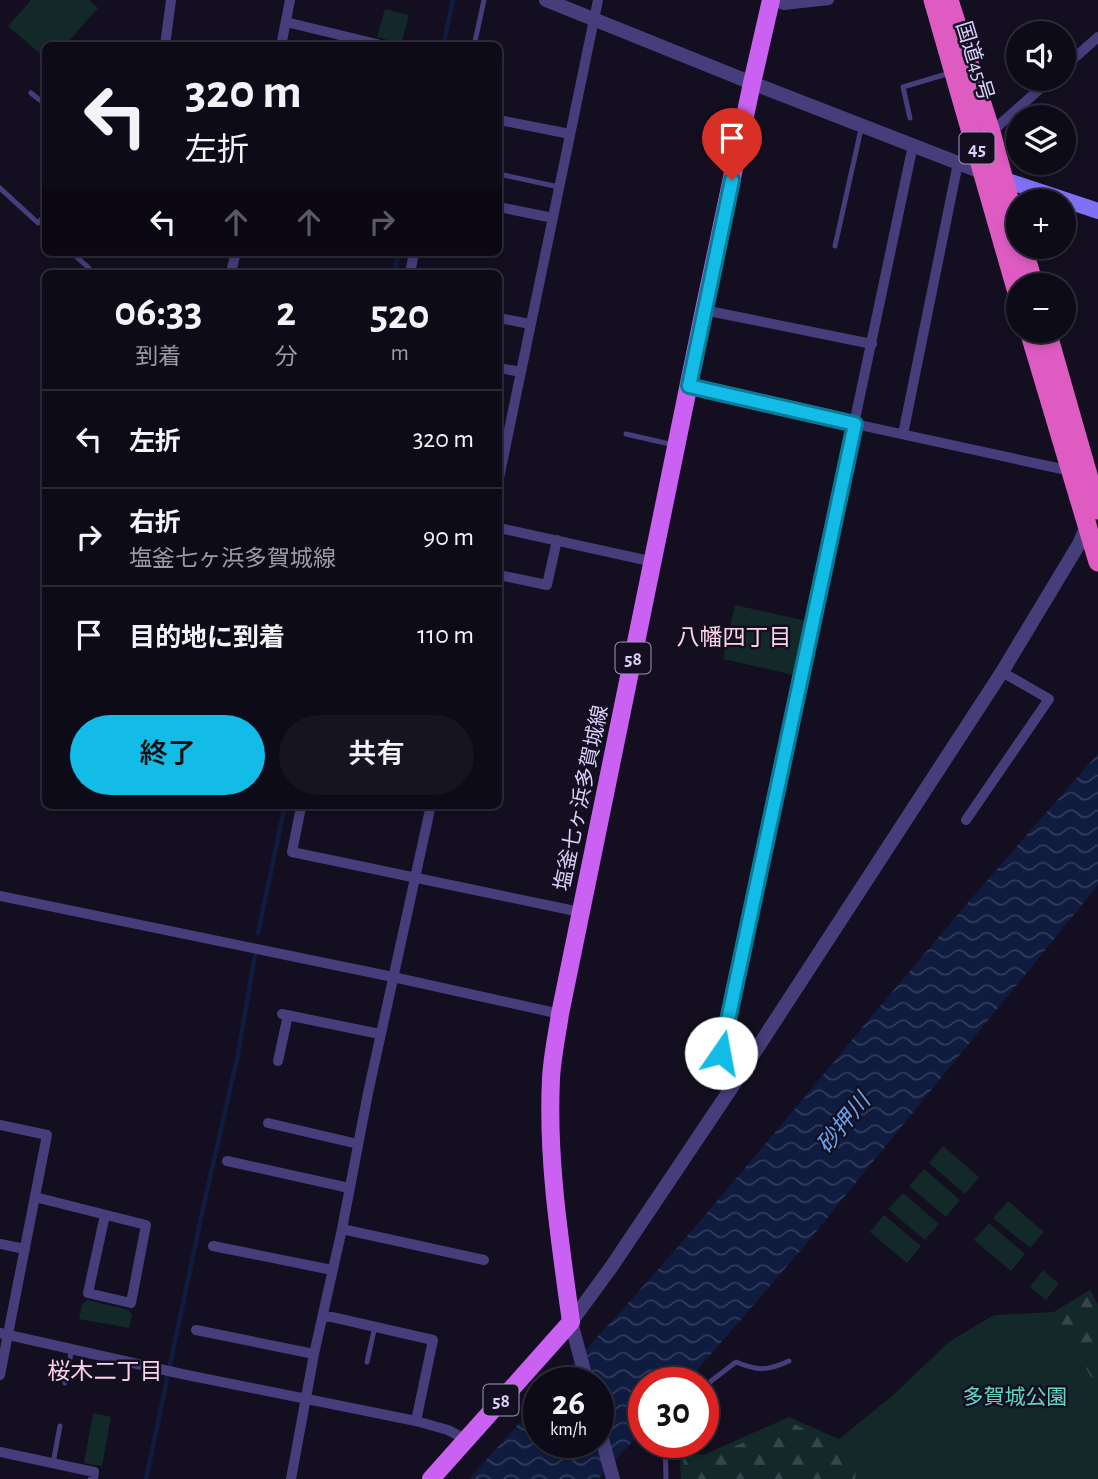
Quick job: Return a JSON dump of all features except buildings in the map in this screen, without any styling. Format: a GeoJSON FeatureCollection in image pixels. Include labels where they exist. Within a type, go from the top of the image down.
{"type":"FeatureCollection","features":[{"type":"Feature","properties":{"kind":"highway","name":"国道45号"},"geometry":{"type":"LineString","coordinates":[[933,0],[954,72],[1006,190]]}},
{"type":"Feature","properties":{"kind":"highway","name":"国道45号"},"geometry":{"type":"LineString","coordinates":[[949,0],[983,139],[984,173],[1012,273]]}},
{"type":"Feature","properties":{"kind":"highway"},"geometry":{"type":"LineString","coordinates":[[1033,343],[1071,471],[1095,510]]}},
{"type":"Feature","properties":{"kind":"highway"},"geometry":{"type":"LineString","coordinates":[[1050,343],[1095,510],[1098,562]]}},
{"type":"Feature","properties":{"kind":"main road","name":"塩釜七ヶ浜多賀城線"},"geometry":{"type":"LineString","coordinates":[[571,1322],[558,1228],[550,1135],[551,1077],[560,1014],[704,310],[771,1]]}},
{"type":"Feature","properties":{"kind":"main road"},"geometry":{"type":"LineString","coordinates":[[984,173],[1098,211]]}},
{"type":"Feature","properties":{"kind":"main road","name":"58"},"geometry":{"type":"LineString","coordinates":[[431,1479],[571,1322]]}},
{"type":"Feature","properties":{"kind":"street"},"geometry":{"type":"LineString","coordinates":[[166,42],[171,0]]}},
{"type":"Feature","properties":{"kind":"street"},"geometry":{"type":"LineString","coordinates":[[282,42],[290,0]]}},
{"type":"Feature","properties":{"kind":"street"},"geometry":{"type":"LineString","coordinates":[[546,0],[984,173]]}},
{"type":"Feature","properties":{"kind":"street"},"geometry":{"type":"LineString","coordinates":[[502,451],[521,372],[598,0]]}},
{"type":"Feature","properties":{"kind":"street"},"geometry":{"type":"LineString","coordinates":[[771,1],[783,5],[829,0]]}},
{"type":"Feature","properties":{"kind":"street"},"geometry":{"type":"LineString","coordinates":[[286,22],[368,42]]}},
{"type":"Feature","properties":{"kind":"street"},"geometry":{"type":"LineString","coordinates":[[1076,56],[1098,37]]}},
{"type":"Feature","properties":{"kind":"street"},"geometry":{"type":"LineString","coordinates":[[983,139],[1037,91]]}},
{"type":"Feature","properties":{"kind":"street"},"geometry":{"type":"LineString","coordinates":[[502,121],[570,134]]}},
{"type":"Feature","properties":{"kind":"street"},"geometry":{"type":"LineString","coordinates":[[730,1090],[721,1053],[913,145]]}},
{"type":"Feature","properties":{"kind":"street"},"geometry":{"type":"LineString","coordinates":[[903,434],[958,163]]}},
{"type":"Feature","properties":{"kind":"street"},"geometry":{"type":"LineString","coordinates":[[502,208],[553,218]]}},
{"type":"Feature","properties":{"kind":"street"},"geometry":{"type":"LineString","coordinates":[[704,310],[872,344]]}},
{"type":"Feature","properties":{"kind":"street"},"geometry":{"type":"LineString","coordinates":[[502,319],[530,324]]}},
{"type":"Feature","properties":{"kind":"street"},"geometry":{"type":"LineString","coordinates":[[502,369],[521,372]]}},
{"type":"Feature","properties":{"kind":"street"},"geometry":{"type":"LineString","coordinates":[[689,386],[1071,471]]}},
{"type":"Feature","properties":{"kind":"street"},"geometry":{"type":"LineString","coordinates":[[583,1367],[571,1322],[612,1266],[730,1090],[1002,672],[1079,544],[1095,510]]}},
{"type":"Feature","properties":{"kind":"street"},"geometry":{"type":"LineString","coordinates":[[502,529],[654,562]]}},
{"type":"Feature","properties":{"kind":"street"},"geometry":{"type":"LineString","coordinates":[[502,576],[547,585],[557,540]]}},
{"type":"Feature","properties":{"kind":"street"},"geometry":{"type":"LineString","coordinates":[[967,820],[1049,699],[1002,672]]}},
{"type":"Feature","properties":{"kind":"street"},"geometry":{"type":"LineString","coordinates":[[301,809],[292,852],[580,912]]}},
{"type":"Feature","properties":{"kind":"street"},"geometry":{"type":"LineString","coordinates":[[291,1479],[380,1034],[430,809]]}},
{"type":"Feature","properties":{"kind":"street"},"geometry":{"type":"LineString","coordinates":[[0,895],[560,1014]]}},
{"type":"Feature","properties":{"kind":"street"},"geometry":{"type":"LineString","coordinates":[[278,1061],[285,1015],[380,1034]]}},
{"type":"Feature","properties":{"kind":"street"},"geometry":{"type":"LineString","coordinates":[[268,1123],[358,1144]]}},
{"type":"Feature","properties":{"kind":"street"},"geometry":{"type":"LineString","coordinates":[[0,1125],[47,1135],[25,1249],[4,1334],[0,1375]]}},
{"type":"Feature","properties":{"kind":"street"},"geometry":{"type":"LineString","coordinates":[[227,1161],[349,1188]]}},
{"type":"Feature","properties":{"kind":"street"},"geometry":{"type":"LineString","coordinates":[[35,1197],[146,1225],[131,1303],[88,1293],[104,1215]]}},
{"type":"Feature","properties":{"kind":"street"},"geometry":{"type":"LineString","coordinates":[[342,1228],[484,1260]]}},
{"type":"Feature","properties":{"kind":"street"},"geometry":{"type":"LineString","coordinates":[[0,1244],[25,1249]]}},
{"type":"Feature","properties":{"kind":"street"},"geometry":{"type":"LineString","coordinates":[[213,1246],[332,1270]]}},
{"type":"Feature","properties":{"kind":"street"},"geometry":{"type":"LineString","coordinates":[[323,1315],[433,1340],[416,1421]]}},
{"type":"Feature","properties":{"kind":"street"},"geometry":{"type":"LineString","coordinates":[[196,1329],[314,1354]]}},
{"type":"Feature","properties":{"kind":"street"},"geometry":{"type":"LineString","coordinates":[[4,1334],[182,1374],[416,1421],[448,1430],[465,1439]]}},
{"type":"Feature","properties":{"kind":"street"},"geometry":{"type":"LineString","coordinates":[[0,1452],[94,1472],[93,1479]]}},
{"type":"Feature","properties":{"kind":"street"},"geometry":{"type":"LineString","coordinates":[[607,1458],[612,1475]]}},
{"type":"Feature","properties":{"kind":"lane"},"geometry":{"type":"LineString","coordinates":[[475,42],[484,0]]}},
{"type":"Feature","properties":{"kind":"lane"},"geometry":{"type":"LineString","coordinates":[[910,118],[903,87],[954,72]]}},
{"type":"Feature","properties":{"kind":"lane"},"geometry":{"type":"LineString","coordinates":[[31,93],[42,102]]}},
{"type":"Feature","properties":{"kind":"lane"},"geometry":{"type":"LineString","coordinates":[[835,246],[862,126]]}},
{"type":"Feature","properties":{"kind":"lane"},"geometry":{"type":"LineString","coordinates":[[502,175],[559,187]]}},
{"type":"Feature","properties":{"kind":"lane"},"geometry":{"type":"LineString","coordinates":[[0,188],[42,226]]}},
{"type":"Feature","properties":{"kind":"lane"},"geometry":{"type":"LineString","coordinates":[[38,223],[42,218]]}},
{"type":"Feature","properties":{"kind":"lane"},"geometry":{"type":"LineString","coordinates":[[76,256],[89,268]]}},
{"type":"Feature","properties":{"kind":"lane"},"geometry":{"type":"LineString","coordinates":[[626,434],[677,445]]}},
{"type":"Feature","properties":{"kind":"lane"},"geometry":{"type":"LineString","coordinates":[[367,1362],[375,1326]]}},
{"type":"Feature","properties":{"kind":"lane"},"geometry":{"type":"LineString","coordinates":[[65,1383],[72,1348]]}},
{"type":"Feature","properties":{"kind":"lane"},"geometry":{"type":"LineString","coordinates":[[719,1375],[736,1362],[750,1368],[770,1369],[789,1361]]}},
{"type":"Feature","properties":{"kind":"lane"},"geometry":{"type":"LineString","coordinates":[[53,1463],[60,1426]]}},
{"type":"Feature","properties":{"kind":"lane"},"geometry":{"type":"LineString","coordinates":[[665,1458],[666,1479]]}},
{"type":"Feature","properties":{"kind":"green space"},"geometry":{"type":"Polygon","coordinates":[[[31,0],[89,0],[98,8],[68,42],[42,42],[42,55],[8,26],[31,0]]]}},
{"type":"Feature","properties":{"kind":"green space"},"geometry":{"type":"Polygon","coordinates":[[[385,9],[409,15],[402,42],[377,37],[385,9]]]}},
{"type":"Feature","properties":{"kind":"green space"},"geometry":{"type":"Polygon","coordinates":[[[735,605],[807,621],[794,675],[723,659],[735,605]]]}},
{"type":"Feature","properties":{"kind":"green space"},"geometry":{"type":"Polygon","coordinates":[[[943,1146],[979,1177],[965,1194],[929,1163],[943,1146]]]}},
{"type":"Feature","properties":{"kind":"green space"},"geometry":{"type":"Polygon","coordinates":[[[924,1169],[960,1200],[946,1217],[909,1186],[924,1169]]]}},
{"type":"Feature","properties":{"kind":"green space"},"geometry":{"type":"Polygon","coordinates":[[[903,1193],[939,1224],[925,1240],[888,1209],[903,1193]]]}},
{"type":"Feature","properties":{"kind":"green space"},"geometry":{"type":"Polygon","coordinates":[[[1008,1201],[1044,1232],[1030,1248],[993,1218],[1008,1201]]]}},
{"type":"Feature","properties":{"kind":"green space"},"geometry":{"type":"Polygon","coordinates":[[[884,1215],[921,1246],[907,1263],[870,1232],[884,1215]]]}},
{"type":"Feature","properties":{"kind":"green space"},"geometry":{"type":"Polygon","coordinates":[[[989,1223],[1025,1254],[1011,1271],[974,1240],[989,1223]]]}},
{"type":"Feature","properties":{"kind":"green space"},"geometry":{"type":"Polygon","coordinates":[[[1043,1270],[1059,1284],[1046,1300],[1030,1287],[1043,1270]]]}},
{"type":"Feature","properties":{"kind":"green space","name":"多賀城公園"},"geometry":{"type":"Polygon","coordinates":[[[1090,1290],[1098,1305],[1098,1479],[681,1479],[680,1458],[719,1458],[719,1448],[789,1417],[839,1439],[892,1396],[950,1341],[994,1315],[1054,1312],[1090,1290]]]}},
{"type":"Feature","properties":{"kind":"green space"},"geometry":{"type":"Polygon","coordinates":[[[1090,1290],[1098,1305],[1098,1389],[1054,1312],[1090,1290]]]}},
{"type":"Feature","properties":{"kind":"green space"},"geometry":{"type":"Polygon","coordinates":[[[87,1300],[129,1310],[132,1315],[129,1328],[79,1319],[82,1304],[87,1300]]]}},
{"type":"Feature","properties":{"kind":"green space"},"geometry":{"type":"Polygon","coordinates":[[[93,1413],[111,1417],[102,1466],[84,1463],[93,1413]]]}},
{"type":"Feature","properties":{"kind":"green space"},"geometry":{"type":"Polygon","coordinates":[[[789,1422],[858,1453],[855,1479],[685,1479],[683,1458],[702,1461],[719,1458],[719,1453],[789,1422]]]}},
{"type":"Feature","properties":{"kind":"water","name":"砂押川"},"geometry":{"type":"Polygon","coordinates":[[[1098,754],[1098,885],[806,1244],[700,1367],[628,1367],[628,1446],[598,1479],[469,1479],[523,1419],[523,1458],[614,1458],[614,1367],[569,1367],[683,1241],[1098,754]]]}},
{"type":"Feature","properties":{"kind":"waterway"},"geometry":{"type":"LineString","coordinates":[[444,42],[453,0]]}},
{"type":"Feature","properties":{"kind":"waterway"},"geometry":{"type":"LineString","coordinates":[[395,270],[398,256]]}},
{"type":"Feature","properties":{"kind":"waterway"},"geometry":{"type":"LineString","coordinates":[[258,933],[284,809]]}},
{"type":"Feature","properties":{"kind":"waterway"},"geometry":{"type":"LineString","coordinates":[[146,1479],[237,1059],[255,955]]}},
{"type":"Feature","properties":{"kind":"district","name":"八幡四丁目"},"geometry":{"type":"Point","coordinates":[734,637]}},
{"type":"Feature","properties":{"kind":"district","name":"桜木二丁目"},"geometry":{"type":"Point","coordinates":[105,1371]}},
{"type":"Feature","properties":{"kind":"route"},"geometry":{"type":"LineString","coordinates":[[721,1053],[855,424],[689,386],[732,180]]}}]}
